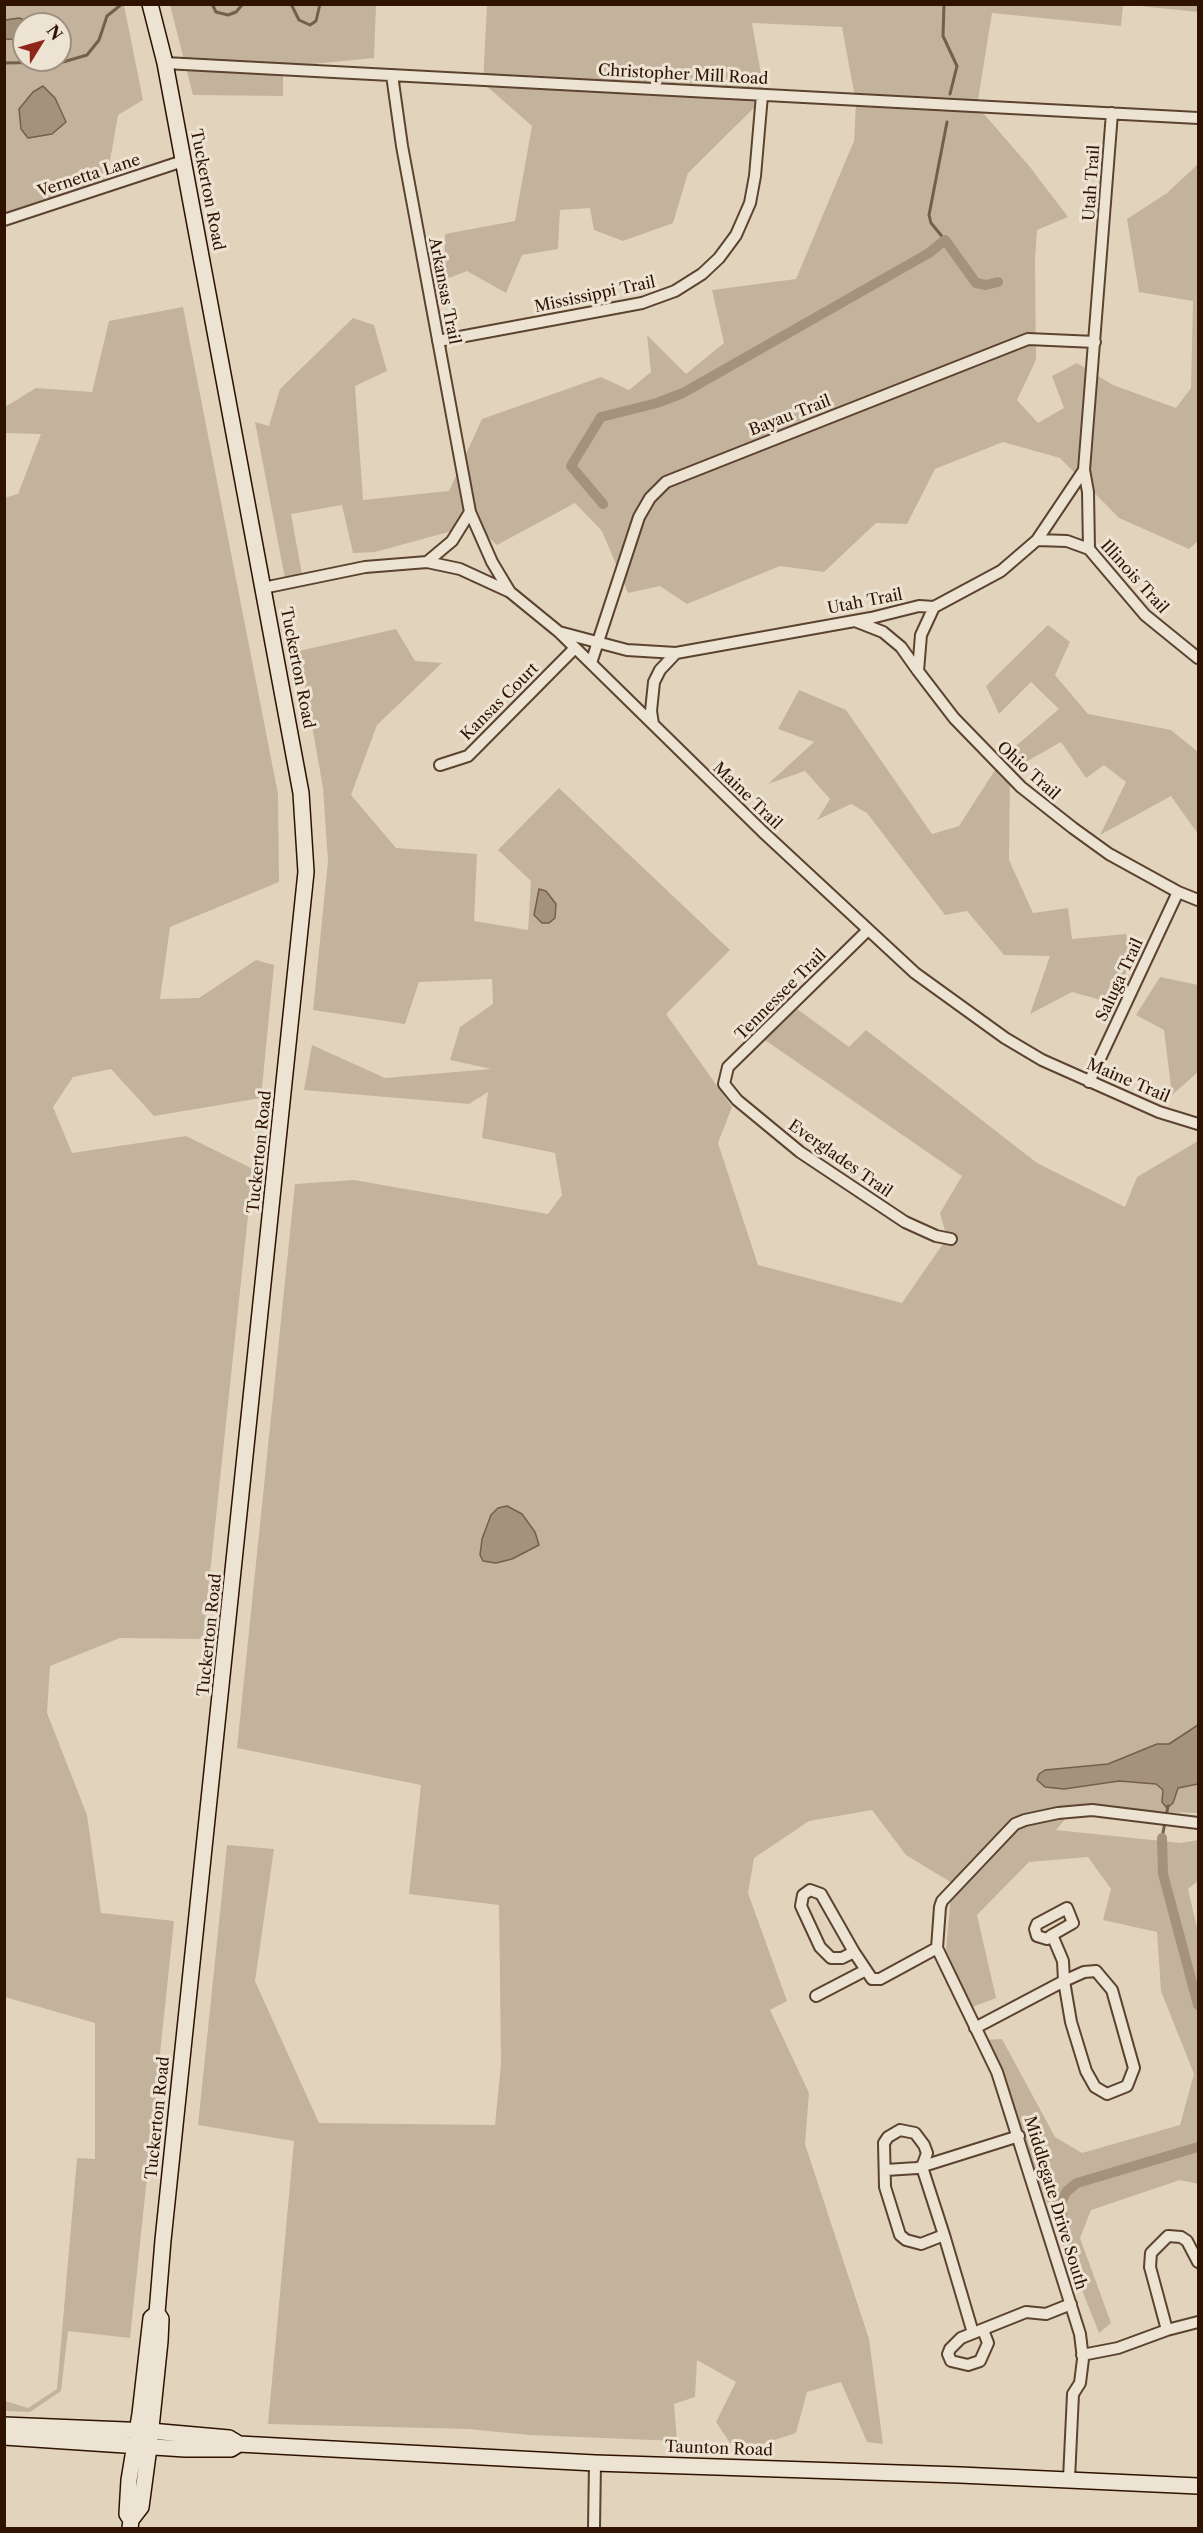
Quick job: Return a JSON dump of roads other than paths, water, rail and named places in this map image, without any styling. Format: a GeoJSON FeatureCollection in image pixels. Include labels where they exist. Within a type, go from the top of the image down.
{"type":"FeatureCollection","features":[{"type":"Feature","properties":{"kind":"main road","name":"Tuckerton Road"},"geometry":{"type":"LineString","coordinates":[[131,2524],[127,2514],[160,2341],[161,2319],[158,2313],[163,2240],[306,872],[301,793],[165,63],[150,4]]}},
{"type":"Feature","properties":{"kind":"main road","name":"Taunton Road"},"geometry":{"type":"LineString","coordinates":[[4,2425],[143,2430],[229,2438],[238,2444],[595,2463],[1070,2479],[1198,2486]]}},
{"type":"Feature","properties":{"kind":"main road","name":"Taunton Road"},"geometry":{"type":"LineString","coordinates":[[4,2437],[141,2447],[224,2450],[231,2449],[238,2444]]}},
{"type":"Feature","properties":{"kind":"street","name":"Christopher Mill Road"},"geometry":{"type":"LineString","coordinates":[[165,63],[1198,118]]}},
{"type":"Feature","properties":{"kind":"street","name":"Arkansas Trail"},"geometry":{"type":"LineString","coordinates":[[392,75],[402,146],[470,512],[492,562],[510,592]]}},
{"type":"Feature","properties":{"kind":"street","name":"Mississippi Trail"},"geometry":{"type":"LineString","coordinates":[[438,341],[642,303],[668,294],[702,274],[732,241],[750,203],[755,176],[762,95]]}},
{"type":"Feature","properties":{"kind":"street","name":"Utah Trail"},"geometry":{"type":"LineString","coordinates":[[1089,549],[1088,492],[1084,470],[1112,113]]}},
{"type":"Feature","properties":{"kind":"street","name":"Vernetta Lane"},"geometry":{"type":"LineString","coordinates":[[4,220],[183,161]]}},
{"type":"Feature","properties":{"kind":"street","name":"Bayau Trail"},"geometry":{"type":"LineString","coordinates":[[598,643],[639,518],[650,498],[666,482],[1028,339],[1095,342]]}},
{"type":"Feature","properties":{"kind":"street","name":"Utah Trail"},"geometry":{"type":"LineString","coordinates":[[559,632],[627,650],[676,653],[919,606],[934,607],[1001,571],[1037,540],[1084,470]]}},
{"type":"Feature","properties":{"kind":"street"},"geometry":{"type":"LineString","coordinates":[[427,562],[452,541],[470,512]]}},
{"type":"Feature","properties":{"kind":"street","name":"Illinois Trail"},"geometry":{"type":"LineString","coordinates":[[1037,540],[1067,541],[1089,549],[1144,615],[1198,658]]}},
{"type":"Feature","properties":{"kind":"street","name":"Maine Trail"},"geometry":{"type":"LineString","coordinates":[[263,588],[366,567],[427,562],[460,569],[510,592],[559,632],[867,931],[915,973],[996,1032],[1042,1060],[1159,1112],[1198,1124]]}},
{"type":"Feature","properties":{"kind":"street"},"geometry":{"type":"LineString","coordinates":[[918,671],[921,635],[934,607]]}},
{"type":"Feature","properties":{"kind":"street","name":"Ohio Trail"},"geometry":{"type":"LineString","coordinates":[[852,620],[884,632],[901,647],[954,718],[1020,787],[1109,854],[1178,892],[1198,900]]}},
{"type":"Feature","properties":{"kind":"street"},"geometry":{"type":"LineString","coordinates":[[591,663],[598,643]]}},
{"type":"Feature","properties":{"kind":"street","name":"Kansas Court"},"geometry":{"type":"LineString","coordinates":[[440,765],[468,756],[574,649]]}},
{"type":"Feature","properties":{"kind":"street"},"geometry":{"type":"LineString","coordinates":[[652,724],[651,703],[654,682],[660,670],[676,653]]}},
{"type":"Feature","properties":{"kind":"street","name":"Saluga Trail"},"geometry":{"type":"LineString","coordinates":[[1089,1082],[1178,892]]}},
{"type":"Feature","properties":{"kind":"street","name":"Tennessee Trail"},"geometry":{"type":"LineString","coordinates":[[724,1084],[728,1067],[867,931]]}},
{"type":"Feature","properties":{"kind":"street","name":"Everglades Trail"},"geometry":{"type":"LineString","coordinates":[[724,1084],[737,1100],[800,1152],[905,1222],[936,1236],[951,1239]]}},
{"type":"Feature","properties":{"kind":"street"},"geometry":{"type":"LineString","coordinates":[[854,1952],[842,1959],[831,1958],[820,1947],[801,1906],[803,1895],[810,1890],[821,1894],[854,1952],[864,1971],[872,1979],[880,1979],[937,1948],[942,1901],[1015,1824],[1058,1813],[1092,1810],[1198,1824]]}},
{"type":"Feature","properties":{"kind":"street"},"geometry":{"type":"LineString","coordinates":[[975,2028],[1064,1982],[1090,1970],[1096,1971],[1109,1985],[1133,2063],[1131,2080],[1121,2090],[1107,2094],[1100,2092],[1090,2080],[1077,2043],[1064,1982],[1063,1960],[1052,1935]]}},
{"type":"Feature","properties":{"kind":"street","name":"Middlegate Drive South"},"geometry":{"type":"LineString","coordinates":[[937,1948],[997,2072],[1080,2334],[1082,2355],[1080,2383],[1073,2394],[1070,2479]]}},
{"type":"Feature","properties":{"kind":"street"},"geometry":{"type":"LineString","coordinates":[[816,1996],[864,1971]]}},
{"type":"Feature","properties":{"kind":"street"},"geometry":{"type":"LineString","coordinates":[[944,2235],[921,2244],[906,2240],[900,2235],[885,2187],[884,2143],[888,2137],[900,2130],[908,2130],[921,2137],[927,2153],[922,2167],[978,2331],[1026,2312],[1046,2314],[1071,2304]]}},
{"type":"Feature","properties":{"kind":"street"},"geometry":{"type":"LineString","coordinates":[[886,2170],[922,2167],[1019,2136]]}},
{"type":"Feature","properties":{"kind":"street"},"geometry":{"type":"LineString","coordinates":[[1167,2330],[1151,2275],[1151,2253],[1168,2236],[1181,2237],[1191,2246],[1198,2262]]}},
{"type":"Feature","properties":{"kind":"street"},"geometry":{"type":"LineString","coordinates":[[1082,2355],[1118,2348],[1167,2330],[1198,2322]]}},
{"type":"Feature","properties":{"kind":"street"},"geometry":{"type":"LineString","coordinates":[[594,2529],[595,2463]]}},
{"type":"Feature","properties":{"kind":"waterway"},"geometry":{"type":"LineString","coordinates":[[4,63],[63,62],[87,55],[99,40],[107,16],[122,4]]}},
{"type":"Feature","properties":{"kind":"waterway"},"geometry":{"type":"LineString","coordinates":[[212,4],[216,12],[228,15],[236,12],[243,4]]}},
{"type":"Feature","properties":{"kind":"waterway"},"geometry":{"type":"LineString","coordinates":[[291,4],[299,20],[310,25],[316,21],[320,4]]}},
{"type":"Feature","properties":{"kind":"waterway"},"geometry":{"type":"LineString","coordinates":[[944,4],[943,36],[957,66],[950,94]]}},
{"type":"Feature","properties":{"kind":"waterway"},"geometry":{"type":"LineString","coordinates":[[945,240],[931,223],[929,215],[947,122]]}},
{"type":"Feature","properties":{"kind":"waterway"},"geometry":{"type":"LineString","coordinates":[[603,504],[571,466],[601,417],[657,403],[683,393],[929,253],[945,240],[976,283],[986,285],[998,282]]}},
{"type":"Feature","properties":{"kind":"waterway"},"geometry":{"type":"LineString","coordinates":[[1162,1838],[1168,1806]]}},
{"type":"Feature","properties":{"kind":"waterway"},"geometry":{"type":"LineString","coordinates":[[1162,1838],[1163,1874],[1198,2005]]}},
{"type":"Feature","properties":{"kind":"waterway"},"geometry":{"type":"LineString","coordinates":[[1071,2260],[1061,2211],[1062,2200],[1067,2191],[1077,2183],[1198,2147]]}}]}
